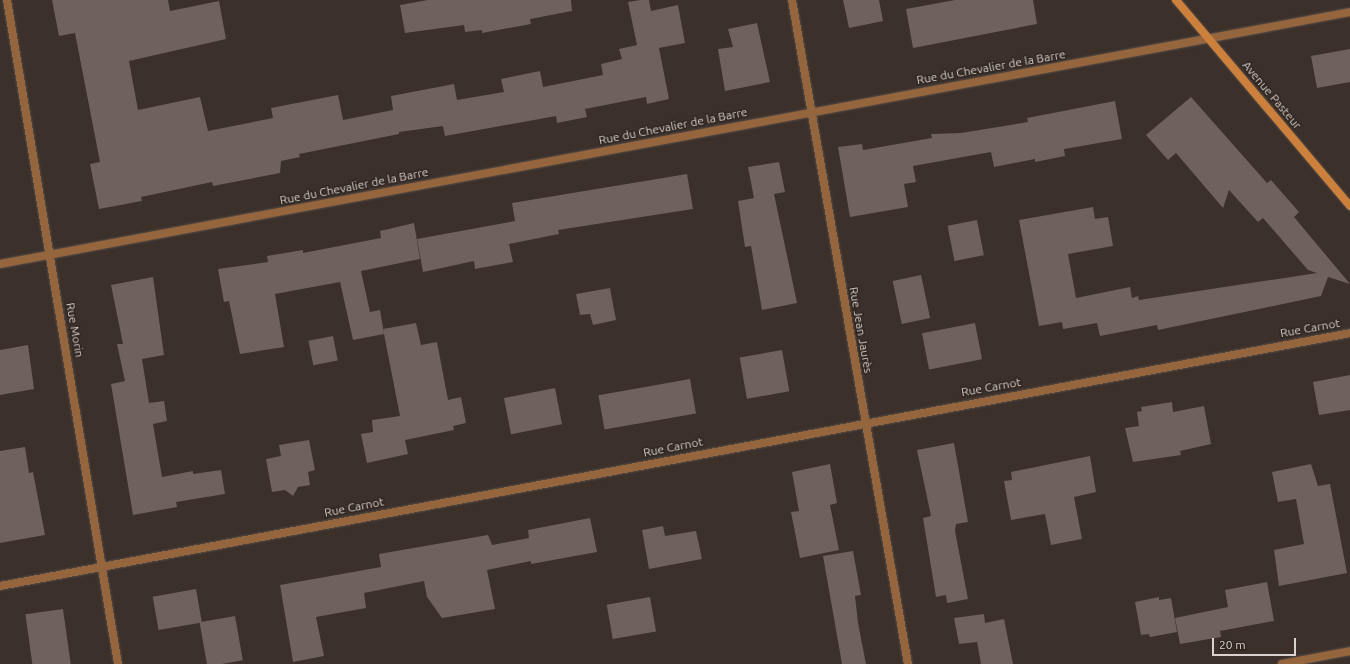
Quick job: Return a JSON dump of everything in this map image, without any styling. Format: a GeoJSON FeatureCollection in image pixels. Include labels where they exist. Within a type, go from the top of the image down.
{"type":"FeatureCollection","features":[{"type":"Feature","properties":{"kind":"street","name":"Rue Morin"},"geometry":{"type":"LineString","coordinates":[[7,0],[118,664]]}},
{"type":"Feature","properties":{"kind":"street","name":"Rue Jean Jaurès"},"geometry":{"type":"LineString","coordinates":[[792,0],[908,664]]}},
{"type":"Feature","properties":{"kind":"street","name":"Avenue Pasteur"},"geometry":{"type":"LineString","coordinates":[[1176,0],[1350,206]]}},
{"type":"Feature","properties":{"kind":"street","name":"Rue du Chevalier de la Barre"},"geometry":{"type":"LineString","coordinates":[[0,264],[1350,12]]}},
{"type":"Feature","properties":{"kind":"street","name":"Rue Carnot"},"geometry":{"type":"LineString","coordinates":[[0,586],[865,422],[1350,333]]}},
{"type":"Feature","properties":{"kind":"street"},"geometry":{"type":"LineString","coordinates":[[1282,664],[1350,651]]}},
{"type":"Feature","properties":{"kind":"building"},"geometry":{"type":"Polygon","coordinates":[[[52,0],[168,0],[170,11],[219,1],[226,39],[129,61],[138,110],[200,97],[208,131],[273,118],[271,108],[338,95],[343,120],[393,110],[391,96],[454,84],[457,100],[504,92],[501,79],[540,71],[543,87],[603,75],[601,64],[622,59],[619,49],[637,45],[628,2],[649,0],[651,11],[678,5],[685,43],[659,48],[669,99],[647,104],[646,97],[585,109],[587,117],[557,123],[556,116],[445,136],[443,126],[399,132],[399,134],[299,154],[300,157],[281,161],[280,173],[213,186],[212,182],[141,197],[142,201],[99,209],[90,164],[100,162],[75,33],[59,36],[52,0]]]}},
{"type":"Feature","properties":{"kind":"building"},"geometry":{"type":"Polygon","coordinates":[[[428,0],[571,0],[572,11],[530,19],[531,24],[482,33],[482,30],[465,32],[464,25],[405,33],[400,5],[428,0]]]}},
{"type":"Feature","properties":{"kind":"building"},"geometry":{"type":"Polygon","coordinates":[[[843,0],[879,0],[883,21],[849,28],[843,0]]]}},
{"type":"Feature","properties":{"kind":"building"},"geometry":{"type":"Polygon","coordinates":[[[955,0],[1033,0],[1037,24],[913,48],[906,9],[955,0]]]}},
{"type":"Feature","properties":{"kind":"building"},"geometry":{"type":"Polygon","coordinates":[[[757,23],[770,82],[725,91],[718,49],[733,47],[728,29],[757,23]]]}},
{"type":"Feature","properties":{"kind":"building"},"geometry":{"type":"Polygon","coordinates":[[[1350,49],[1350,82],[1317,88],[1311,56],[1350,49]]]}},
{"type":"Feature","properties":{"kind":"building"},"geometry":{"type":"Polygon","coordinates":[[[1191,97],[1267,183],[1271,180],[1299,212],[1294,217],[1350,284],[1328,277],[1321,296],[1158,330],[1157,325],[1100,336],[1097,323],[1063,329],[1062,322],[1039,326],[1019,220],[1093,207],[1095,219],[1108,217],[1113,246],[1068,254],[1076,298],[1130,287],[1132,298],[1138,296],[1139,300],[1317,273],[1308,270],[1263,218],[1258,222],[1229,190],[1223,208],[1176,153],[1168,160],[1146,135],[1191,97]]]}},
{"type":"Feature","properties":{"kind":"building"},"geometry":{"type":"Polygon","coordinates":[[[1115,101],[1122,139],[1064,149],[1065,156],[1035,162],[1035,159],[994,167],[991,152],[913,166],[916,182],[904,184],[908,207],[850,217],[838,147],[862,144],[863,150],[932,138],[931,134],[961,133],[1028,122],[1027,118],[1115,101]]]}},
{"type":"Feature","properties":{"kind":"building"},"geometry":{"type":"Polygon","coordinates":[[[779,162],[785,192],[774,194],[797,303],[762,310],[751,246],[745,247],[738,201],[754,198],[748,167],[779,162]]]}},
{"type":"Feature","properties":{"kind":"building"},"geometry":{"type":"Polygon","coordinates":[[[687,174],[693,209],[558,230],[559,234],[509,244],[513,262],[475,269],[474,261],[423,272],[417,239],[515,221],[512,203],[687,174]]]}},
{"type":"Feature","properties":{"kind":"building"},"geometry":{"type":"Polygon","coordinates":[[[977,220],[984,255],[954,261],[948,226],[977,220]]]}},
{"type":"Feature","properties":{"kind":"building"},"geometry":{"type":"Polygon","coordinates":[[[414,223],[420,259],[361,271],[370,312],[380,310],[384,334],[353,340],[340,282],[275,294],[284,347],[240,354],[229,301],[224,302],[218,269],[268,262],[267,256],[303,250],[303,253],[381,238],[380,231],[414,223]]]}},
{"type":"Feature","properties":{"kind":"building"},"geometry":{"type":"Polygon","coordinates":[[[921,275],[930,318],[902,324],[893,281],[921,275]]]}},
{"type":"Feature","properties":{"kind":"building"},"geometry":{"type":"Polygon","coordinates":[[[153,277],[164,355],[142,359],[149,403],[164,401],[167,421],[153,424],[162,477],[193,471],[193,474],[221,470],[225,494],[176,502],[177,507],[133,515],[111,384],[125,381],[117,344],[123,344],[111,285],[153,277]]]}},
{"type":"Feature","properties":{"kind":"building"},"geometry":{"type":"Polygon","coordinates":[[[610,288],[616,320],[593,325],[590,314],[580,315],[576,294],[610,288]]]}},
{"type":"Feature","properties":{"kind":"building"},"geometry":{"type":"Polygon","coordinates":[[[416,323],[421,345],[437,342],[448,400],[461,397],[466,423],[453,426],[454,430],[405,440],[408,454],[367,463],[361,434],[373,432],[372,420],[400,416],[383,329],[416,323]]]}},
{"type":"Feature","properties":{"kind":"building"},"geometry":{"type":"Polygon","coordinates":[[[975,323],[982,359],[929,370],[922,333],[975,323]]]}},
{"type":"Feature","properties":{"kind":"building"},"geometry":{"type":"Polygon","coordinates":[[[333,336],[338,361],[313,365],[308,341],[333,336]]]}},
{"type":"Feature","properties":{"kind":"building"},"geometry":{"type":"Polygon","coordinates":[[[28,345],[34,389],[0,395],[0,350],[28,345]]]}},
{"type":"Feature","properties":{"kind":"building"},"geometry":{"type":"Polygon","coordinates":[[[782,350],[789,391],[747,399],[740,357],[782,350]]]}},
{"type":"Feature","properties":{"kind":"building"},"geometry":{"type":"Polygon","coordinates":[[[1350,375],[1350,410],[1319,415],[1313,382],[1350,375]]]}},
{"type":"Feature","properties":{"kind":"building"},"geometry":{"type":"Polygon","coordinates":[[[690,379],[696,413],[604,430],[598,395],[690,379]]]}},
{"type":"Feature","properties":{"kind":"building"},"geometry":{"type":"Polygon","coordinates":[[[555,388],[562,424],[511,434],[504,398],[555,388]]]}},
{"type":"Feature","properties":{"kind":"building"},"geometry":{"type":"Polygon","coordinates":[[[1172,402],[1173,412],[1204,406],[1211,444],[1180,451],[1181,455],[1133,462],[1125,428],[1139,426],[1137,412],[1142,411],[1141,407],[1172,402]]]}},
{"type":"Feature","properties":{"kind":"building"},"geometry":{"type":"Polygon","coordinates":[[[309,440],[315,470],[308,472],[310,485],[298,487],[293,496],[285,490],[272,492],[266,459],[281,456],[279,445],[309,440]]]}},
{"type":"Feature","properties":{"kind":"building"},"geometry":{"type":"Polygon","coordinates":[[[954,443],[968,522],[956,524],[955,531],[968,599],[947,603],[946,595],[936,597],[923,518],[931,516],[917,450],[954,443]]]}},
{"type":"Feature","properties":{"kind":"building"},"geometry":{"type":"Polygon","coordinates":[[[25,447],[29,473],[33,472],[45,535],[0,543],[0,451],[25,447]]]}},
{"type":"Feature","properties":{"kind":"building"},"geometry":{"type":"Polygon","coordinates":[[[1090,456],[1096,492],[1074,497],[1082,539],[1051,545],[1045,514],[1011,520],[1004,481],[1012,480],[1011,472],[1090,456]]]}},
{"type":"Feature","properties":{"kind":"building"},"geometry":{"type":"Polygon","coordinates":[[[830,464],[837,503],[830,505],[839,550],[800,558],[791,512],[799,511],[792,472],[830,464]]]}},
{"type":"Feature","properties":{"kind":"building"},"geometry":{"type":"Polygon","coordinates":[[[1311,464],[1318,486],[1330,484],[1347,573],[1279,586],[1274,550],[1304,544],[1296,499],[1278,502],[1272,472],[1311,464]]]}},
{"type":"Feature","properties":{"kind":"building"},"geometry":{"type":"Polygon","coordinates":[[[590,518],[597,552],[531,564],[531,561],[487,570],[495,609],[442,618],[427,597],[424,581],[364,593],[366,608],[316,617],[324,656],[293,662],[280,585],[381,567],[379,554],[488,535],[492,545],[529,538],[528,530],[590,518]]]}},
{"type":"Feature","properties":{"kind":"building"},"geometry":{"type":"Polygon","coordinates":[[[663,526],[665,536],[696,531],[702,559],[649,569],[642,530],[663,526]]]}},
{"type":"Feature","properties":{"kind":"building"},"geometry":{"type":"Polygon","coordinates":[[[853,551],[861,595],[855,596],[858,623],[866,664],[842,664],[823,556],[853,551]]]}},
{"type":"Feature","properties":{"kind":"building"},"geometry":{"type":"Polygon","coordinates":[[[1267,582],[1274,621],[1220,631],[1221,637],[1180,644],[1175,618],[1228,607],[1225,590],[1267,582]]]}},
{"type":"Feature","properties":{"kind":"building"},"geometry":{"type":"Polygon","coordinates":[[[196,589],[202,622],[159,630],[153,597],[196,589]]]}},
{"type":"Feature","properties":{"kind":"building"},"geometry":{"type":"Polygon","coordinates":[[[650,597],[656,631],[613,639],[607,605],[650,597]]]}},
{"type":"Feature","properties":{"kind":"building"},"geometry":{"type":"Polygon","coordinates":[[[1159,597],[1159,600],[1171,598],[1177,632],[1150,637],[1149,634],[1141,635],[1135,602],[1159,597]]]}},
{"type":"Feature","properties":{"kind":"building"},"geometry":{"type":"Polygon","coordinates":[[[63,609],[71,664],[32,664],[25,614],[63,609]]]}},
{"type":"Feature","properties":{"kind":"building"},"geometry":{"type":"Polygon","coordinates":[[[984,614],[985,623],[1004,619],[1013,664],[981,664],[977,642],[959,644],[954,618],[984,614]]]}},
{"type":"Feature","properties":{"kind":"building"},"geometry":{"type":"Polygon","coordinates":[[[235,616],[243,660],[222,664],[207,664],[200,622],[235,616]]]}}]}
